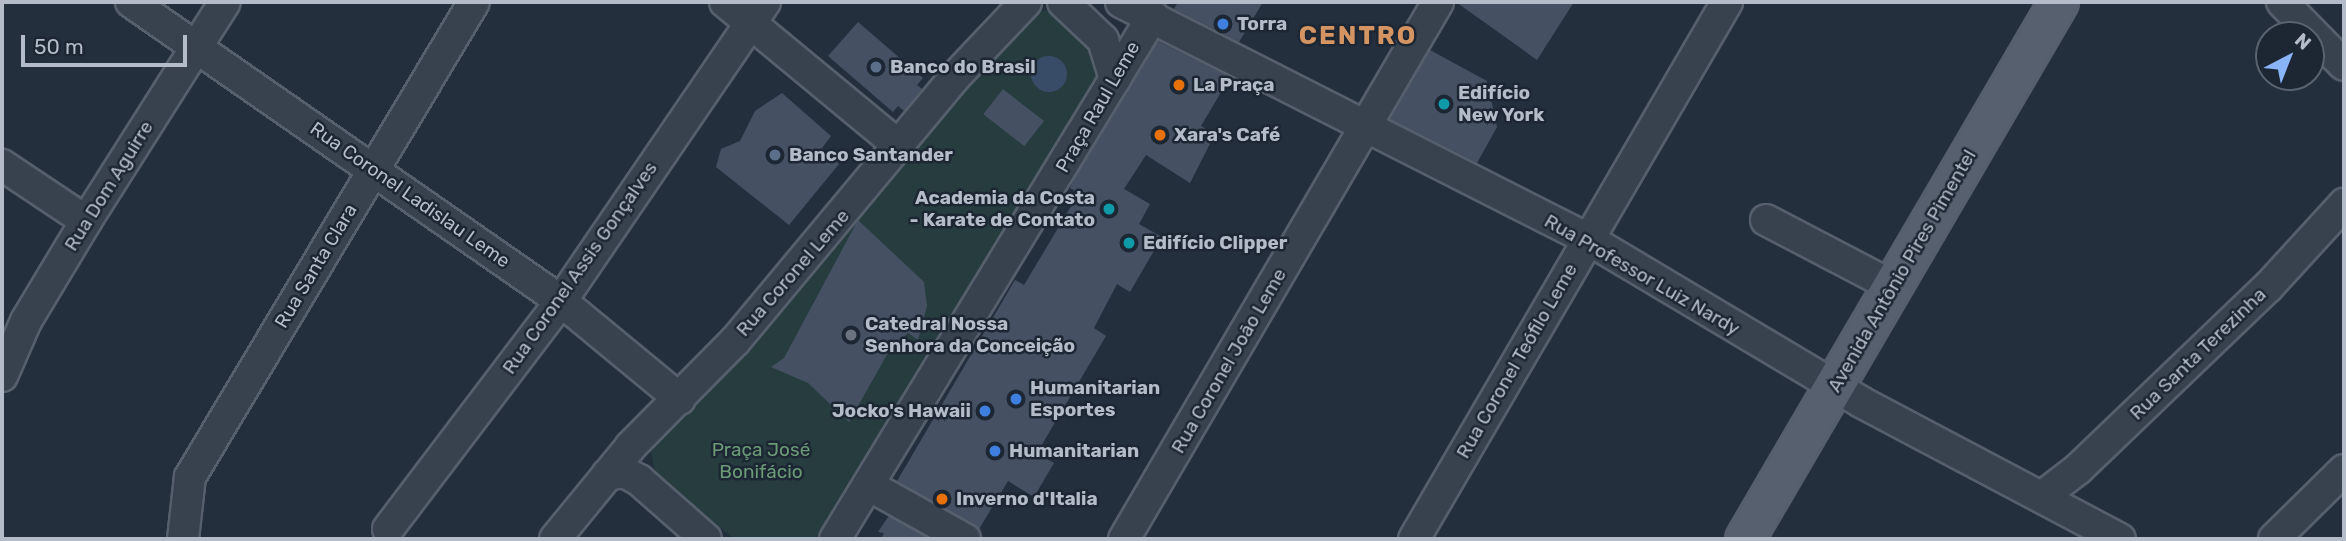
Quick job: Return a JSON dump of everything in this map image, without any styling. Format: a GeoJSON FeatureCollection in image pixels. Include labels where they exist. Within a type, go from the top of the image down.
{"type":"FeatureCollection","features":[{"type":"Feature","properties":{"kind":"main road","name":"Avenida Antônio Pires Pimentel"},"geometry":{"type":"LineString","coordinates":[[1745,539],[1836,388],[1892,286],[2059,2]]}},
{"type":"Feature","properties":{"kind":"street","name":"Rua Coronel Ladislau Leme"},"geometry":{"type":"LineString","coordinates":[[131,2],[561,301],[680,399]]}},
{"type":"Feature","properties":{"kind":"street","name":"Rua Dom Aguirre"},"geometry":{"type":"LineString","coordinates":[[2,376],[26,321],[225,2]]}},
{"type":"Feature","properties":{"kind":"street","name":"Rua Santa Clara"},"geometry":{"type":"LineString","coordinates":[[183,539],[190,477],[474,2]]}},
{"type":"Feature","properties":{"kind":"street"},"geometry":{"type":"LineString","coordinates":[[725,2],[758,12],[899,146]]}},
{"type":"Feature","properties":{"kind":"street","name":"Rua Coronel Leme"},"geometry":{"type":"LineString","coordinates":[[555,539],[631,446],[680,399],[1026,2]]}},
{"type":"Feature","properties":{"kind":"street","name":"Rua Professor Luiz Nardy"},"geometry":{"type":"LineString","coordinates":[[1121,2],[1153,16],[1364,130],[1588,239],[1836,388],[2120,539]]}},
{"type":"Feature","properties":{"kind":"street","name":"Rua Coronel João Leme"},"geometry":{"type":"LineString","coordinates":[[1124,539],[1438,2]]}},
{"type":"Feature","properties":{"kind":"street","name":"Rua Coronel Teófilo Leme"},"geometry":{"type":"LineString","coordinates":[[1414,539],[1727,2]]}},
{"type":"Feature","properties":{"kind":"street"},"geometry":{"type":"LineString","coordinates":[[2282,2],[2344,65]]}},
{"type":"Feature","properties":{"kind":"street"},"geometry":{"type":"LineString","coordinates":[[1070,4],[1103,40],[1115,79]]}},
{"type":"Feature","properties":{"kind":"street","name":"Rua Coronel Assis Gonçalves"},"geometry":{"type":"LineString","coordinates":[[388,529],[561,301],[758,12]]}},
{"type":"Feature","properties":{"kind":"street","name":"Praça Raul Leme"},"geometry":{"type":"LineString","coordinates":[[870,486],[1153,16]]}},
{"type":"Feature","properties":{"kind":"street"},"geometry":{"type":"LineString","coordinates":[[2,165],[86,221]]}},
{"type":"Feature","properties":{"kind":"street","name":"Rua Santa Terezinha"},"geometry":{"type":"LineString","coordinates":[[2043,496],[2078,469],[2268,287],[2344,204]]}},
{"type":"Feature","properties":{"kind":"street"},"geometry":{"type":"LineString","coordinates":[[1766,220],[1892,286]]}},
{"type":"Feature","properties":{"kind":"street"},"geometry":{"type":"LineString","coordinates":[[631,446],[639,480]]}},
{"type":"Feature","properties":{"kind":"street"},"geometry":{"type":"LineString","coordinates":[[2274,539],[2301,525],[2344,470]]}},
{"type":"Feature","properties":{"kind":"street"},"geometry":{"type":"LineString","coordinates":[[607,475],[624,472],[639,480],[706,539]]}},
{"type":"Feature","properties":{"kind":"street"},"geometry":{"type":"LineString","coordinates":[[835,539],[870,486],[965,539]]}},
{"type":"Feature","properties":{"kind":"green space","name":"Praça José Bonifácio"},"geometry":{"type":"Polygon","coordinates":[[[1052,10],[1091,41],[1101,77],[819,539],[734,539],[655,473],[651,451],[1033,12],[1052,10]],[[1058,58],[1032,79],[1039,89],[1056,90],[1064,83],[1066,67],[1058,58]]]}},
{"type":"Feature","properties":{"kind":"water"},"geometry":{"type":"Polygon","coordinates":[[[1049,56],[1062,61],[1067,74],[1062,87],[1049,92],[1036,87],[1031,74],[1036,61],[1049,56]]]}},
{"type":"Feature","properties":{"kind":"building","name":"Torra"},"geometry":{"type":"Polygon","coordinates":[[[1178,2],[1263,2],[1239,42],[1174,9],[1178,2]]]}},
{"type":"Feature","properties":{"kind":"building"},"geometry":{"type":"Polygon","coordinates":[[[1456,2],[1574,2],[1537,60],[1456,2]]]}},
{"type":"Feature","properties":{"kind":"building","name":"Banco do Brasil"},"geometry":{"type":"Polygon","coordinates":[[[858,22],[923,78],[917,85],[922,89],[904,111],[898,106],[893,112],[828,56],[858,22]]]}},
{"type":"Feature","properties":{"kind":"building"},"geometry":{"type":"Polygon","coordinates":[[[1158,41],[1230,77],[1201,126],[1215,134],[1190,183],[1146,155],[1124,189],[1150,204],[1139,224],[1162,237],[1130,292],[1117,284],[1094,328],[1106,336],[1037,453],[1054,463],[1034,497],[1008,481],[979,529],[897,481],[1015,280],[1024,285],[1079,193],[1070,188],[1075,177],[1158,41]]]}},
{"type":"Feature","properties":{"kind":"building","name":"Edifício New York"},"geometry":{"type":"Polygon","coordinates":[[[1430,50],[1487,81],[1497,127],[1477,163],[1390,119],[1430,50]]]}},
{"type":"Feature","properties":{"kind":"building"},"geometry":{"type":"Polygon","coordinates":[[[1003,89],[1044,121],[1024,146],[983,114],[1003,89]]]}},
{"type":"Feature","properties":{"kind":"building","name":"Banco Santander"},"geometry":{"type":"Polygon","coordinates":[[[782,93],[831,136],[822,148],[839,164],[789,225],[716,167],[721,149],[740,141],[755,111],[782,93]]]}},
{"type":"Feature","properties":{"kind":"building","name":"Catedral Nossa Senhora da Conceição"},"geometry":{"type":"Polygon","coordinates":[[[858,220],[924,282],[927,306],[918,340],[908,333],[889,351],[849,422],[808,383],[771,367],[784,358],[858,220]]]}},
{"type":"Feature","properties":{"kind":"building"},"geometry":{"type":"Polygon","coordinates":[[[889,516],[930,539],[881,539],[884,533],[878,532],[889,516]]]}},
{"type":"Feature","properties":{"kind":"place","name":"Torra"},"geometry":{"type":"Point","coordinates":[1223,24]}},
{"type":"Feature","properties":{"kind":"place","name":"Banco do Brasil"},"geometry":{"type":"Point","coordinates":[876,67]}},
{"type":"Feature","properties":{"kind":"place","name":"La Praça"},"geometry":{"type":"Point","coordinates":[1179,85]}},
{"type":"Feature","properties":{"kind":"place","name":"Edifício New York"},"geometry":{"type":"Point","coordinates":[1444,104]}},
{"type":"Feature","properties":{"kind":"place","name":"Xara's Café"},"geometry":{"type":"Point","coordinates":[1160,135]}},
{"type":"Feature","properties":{"kind":"place","name":"Banco Santander"},"geometry":{"type":"Point","coordinates":[775,155]}},
{"type":"Feature","properties":{"kind":"place","name":"Academia da Costa - Karate de Contato"},"geometry":{"type":"Point","coordinates":[1109,209]}},
{"type":"Feature","properties":{"kind":"place","name":"Edifício Clipper"},"geometry":{"type":"Point","coordinates":[1129,243]}},
{"type":"Feature","properties":{"kind":"place","name":"Catedral Nossa Senhora da Conceição"},"geometry":{"type":"Point","coordinates":[851,335]}},
{"type":"Feature","properties":{"kind":"place","name":"Humanitarian Esportes"},"geometry":{"type":"Point","coordinates":[1016,399]}},
{"type":"Feature","properties":{"kind":"place","name":"Jocko's Hawaii"},"geometry":{"type":"Point","coordinates":[985,411]}},
{"type":"Feature","properties":{"kind":"place","name":"Humanitarian"},"geometry":{"type":"Point","coordinates":[995,451]}},
{"type":"Feature","properties":{"kind":"place","name":"Inverno d'Italia"},"geometry":{"type":"Point","coordinates":[942,499]}},
{"type":"Feature","properties":{"kind":"district","name":"CENTRO"},"geometry":{"type":"Point","coordinates":[1358,36]}}]}
